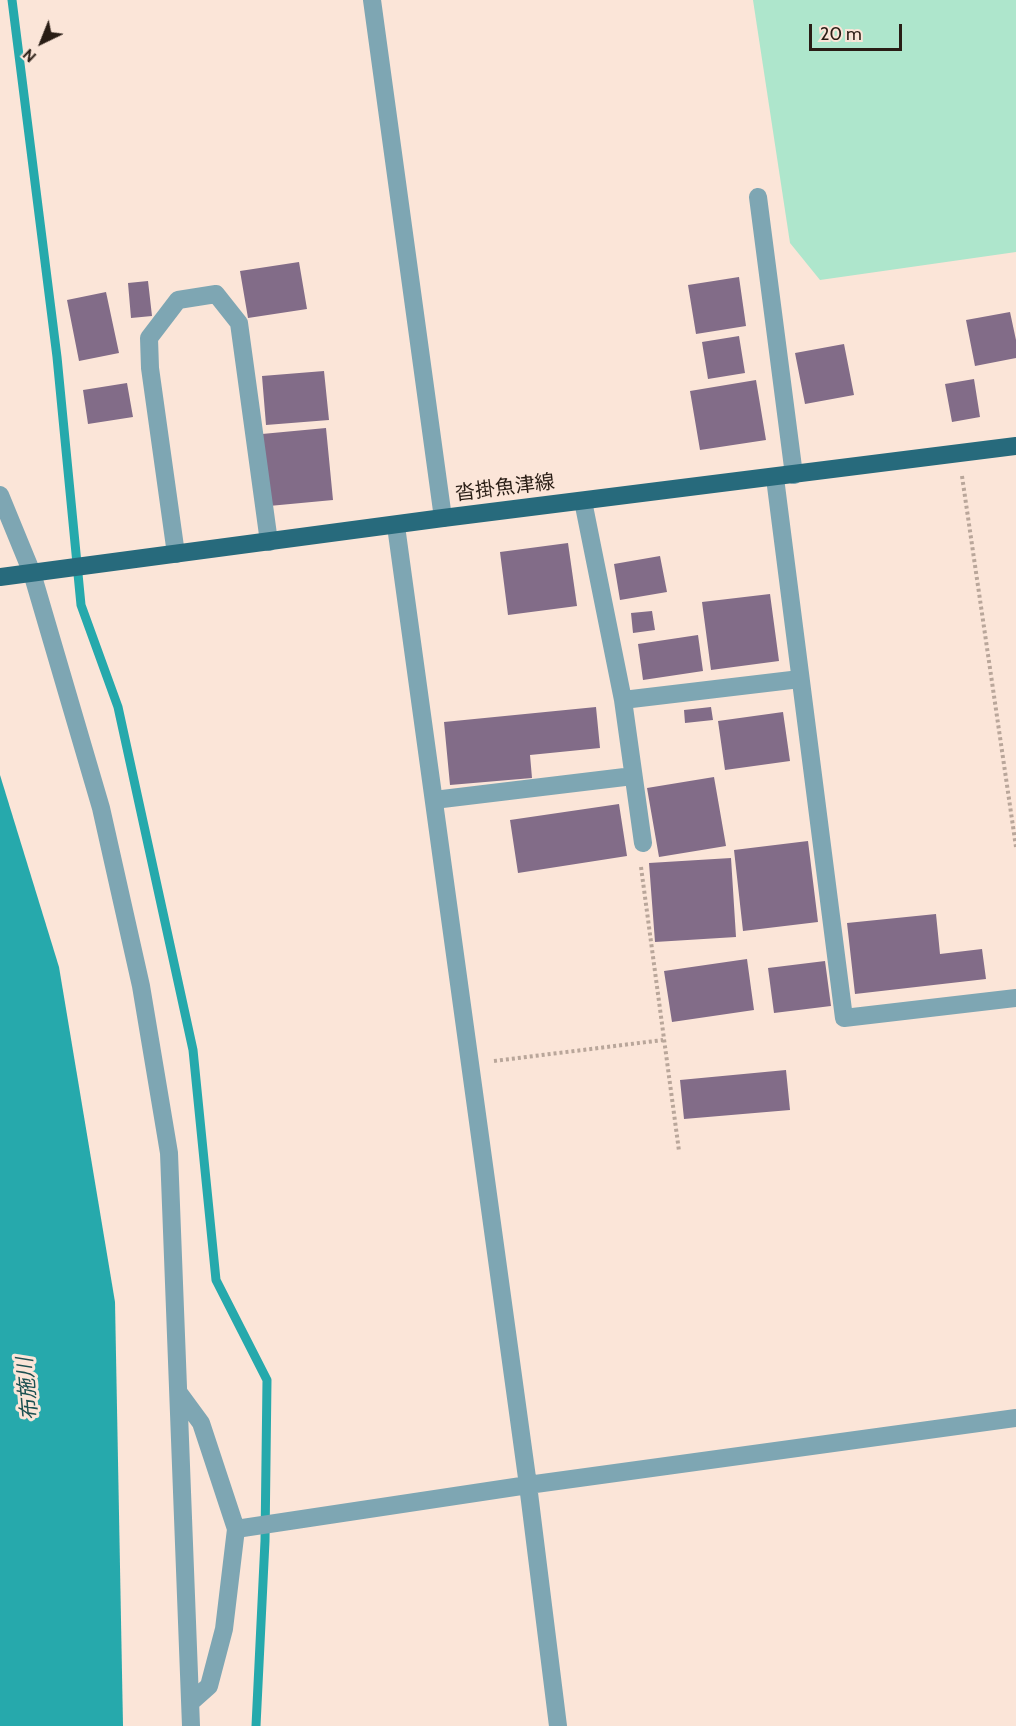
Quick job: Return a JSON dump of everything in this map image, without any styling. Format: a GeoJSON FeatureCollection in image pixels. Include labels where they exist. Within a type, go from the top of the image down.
{"type":"FeatureCollection","features":[{"type":"Feature","properties":{"kind":"main road","name":"沓掛魚津線"},"geometry":{"type":"LineString","coordinates":[[0,577],[443,518],[1016,446]]}},
{"type":"Feature","properties":{"kind":"street"},"geometry":{"type":"LineString","coordinates":[[372,0],[443,518]]}},
{"type":"Feature","properties":{"kind":"street"},"geometry":{"type":"LineString","coordinates":[[758,196],[794,475]]}},
{"type":"Feature","properties":{"kind":"street"},"geometry":{"type":"LineString","coordinates":[[176,554],[150,368],[149,338],[178,300],[216,294],[239,323],[269,542]]}},
{"type":"Feature","properties":{"kind":"street"},"geometry":{"type":"LineString","coordinates":[[775,478],[844,1018],[1016,999]]}},
{"type":"Feature","properties":{"kind":"street"},"geometry":{"type":"LineString","coordinates":[[0,495],[32,573],[101,808],[141,986],[168,1154],[191,1726]]}},
{"type":"Feature","properties":{"kind":"street"},"geometry":{"type":"LineString","coordinates":[[583,501],[623,700],[643,843]]}},
{"type":"Feature","properties":{"kind":"street"},"geometry":{"type":"LineString","coordinates":[[396,525],[528,1485],[558,1726]]}},
{"type":"Feature","properties":{"kind":"street"},"geometry":{"type":"LineString","coordinates":[[623,700],[800,679]]}},
{"type":"Feature","properties":{"kind":"street"},"geometry":{"type":"LineString","coordinates":[[434,800],[633,776]]}},
{"type":"Feature","properties":{"kind":"street"},"geometry":{"type":"LineString","coordinates":[[179,1393],[201,1423],[236,1529],[224,1629],[209,1686],[191,1702]]}},
{"type":"Feature","properties":{"kind":"street"},"geometry":{"type":"LineString","coordinates":[[236,1529],[528,1485],[1016,1418]]}},
{"type":"Feature","properties":{"kind":"path"},"geometry":{"type":"LineString","coordinates":[[959,453],[1016,847]]}},
{"type":"Feature","properties":{"kind":"path"},"geometry":{"type":"LineString","coordinates":[[643,843],[639,858],[678,1151]]}},
{"type":"Feature","properties":{"kind":"path"},"geometry":{"type":"LineString","coordinates":[[470,1064],[663,1040]]}},
{"type":"Feature","properties":{"kind":"green space"},"geometry":{"type":"Polygon","coordinates":[[[753,0],[1016,0],[1016,252],[820,280],[790,243],[753,0]]]}},
{"type":"Feature","properties":{"kind":"water","name":"布施川"},"geometry":{"type":"Polygon","coordinates":[[[0,775],[59,967],[115,1302],[123,1726],[0,1726],[0,775]]]}},
{"type":"Feature","properties":{"kind":"building"},"geometry":{"type":"Polygon","coordinates":[[[299,262],[307,309],[248,318],[240,271],[299,262]]]}},
{"type":"Feature","properties":{"kind":"building"},"geometry":{"type":"Polygon","coordinates":[[[739,277],[746,326],[696,334],[688,285],[739,277]]]}},
{"type":"Feature","properties":{"kind":"building"},"geometry":{"type":"Polygon","coordinates":[[[148,281],[152,316],[131,318],[128,283],[148,281]]]}},
{"type":"Feature","properties":{"kind":"building"},"geometry":{"type":"Polygon","coordinates":[[[106,292],[119,353],[79,361],[67,300],[106,292]]]}},
{"type":"Feature","properties":{"kind":"building"},"geometry":{"type":"Polygon","coordinates":[[[1010,312],[1016,340],[1016,358],[975,366],[966,320],[1010,312]]]}},
{"type":"Feature","properties":{"kind":"building"},"geometry":{"type":"Polygon","coordinates":[[[739,336],[745,373],[708,379],[702,342],[739,336]]]}},
{"type":"Feature","properties":{"kind":"building"},"geometry":{"type":"Polygon","coordinates":[[[844,344],[854,395],[805,404],[795,353],[844,344]]]}},
{"type":"Feature","properties":{"kind":"building"},"geometry":{"type":"Polygon","coordinates":[[[324,371],[329,420],[266,425],[262,376],[324,371]]]}},
{"type":"Feature","properties":{"kind":"building"},"geometry":{"type":"Polygon","coordinates":[[[974,379],[980,417],[952,422],[945,384],[974,379]]]}},
{"type":"Feature","properties":{"kind":"building"},"geometry":{"type":"Polygon","coordinates":[[[756,380],[766,440],[700,450],[690,391],[756,380]]]}},
{"type":"Feature","properties":{"kind":"building"},"geometry":{"type":"Polygon","coordinates":[[[127,383],[133,417],[88,424],[83,390],[127,383]]]}},
{"type":"Feature","properties":{"kind":"building"},"geometry":{"type":"Polygon","coordinates":[[[326,428],[333,500],[269,506],[262,434],[326,428]]]}},
{"type":"Feature","properties":{"kind":"building"},"geometry":{"type":"Polygon","coordinates":[[[568,543],[577,606],[508,615],[500,552],[568,543]]]}},
{"type":"Feature","properties":{"kind":"building"},"geometry":{"type":"Polygon","coordinates":[[[660,556],[667,592],[620,600],[614,564],[660,556]]]}},
{"type":"Feature","properties":{"kind":"building"},"geometry":{"type":"Polygon","coordinates":[[[770,594],[779,661],[711,670],[702,602],[770,594]]]}},
{"type":"Feature","properties":{"kind":"building"},"geometry":{"type":"Polygon","coordinates":[[[652,611],[655,630],[633,633],[631,613],[652,611]]]}},
{"type":"Feature","properties":{"kind":"building"},"geometry":{"type":"Polygon","coordinates":[[[698,635],[703,671],[643,680],[638,644],[698,635]]]}},
{"type":"Feature","properties":{"kind":"building"},"geometry":{"type":"Polygon","coordinates":[[[596,707],[600,748],[530,755],[532,778],[450,785],[444,722],[596,707]]]}},
{"type":"Feature","properties":{"kind":"building"},"geometry":{"type":"Polygon","coordinates":[[[711,707],[713,720],[685,723],[684,710],[711,707]]]}},
{"type":"Feature","properties":{"kind":"building"},"geometry":{"type":"Polygon","coordinates":[[[783,712],[790,761],[725,770],[718,721],[783,712]]]}},
{"type":"Feature","properties":{"kind":"building"},"geometry":{"type":"Polygon","coordinates":[[[714,777],[726,846],[659,857],[647,788],[714,777]]]}},
{"type":"Feature","properties":{"kind":"building"},"geometry":{"type":"Polygon","coordinates":[[[619,804],[627,856],[518,873],[510,820],[619,804]]]}},
{"type":"Feature","properties":{"kind":"building"},"geometry":{"type":"Polygon","coordinates":[[[808,841],[818,922],[743,931],[734,850],[808,841]]]}},
{"type":"Feature","properties":{"kind":"building"},"geometry":{"type":"Polygon","coordinates":[[[731,858],[736,937],[655,942],[649,863],[731,858]]]}},
{"type":"Feature","properties":{"kind":"building"},"geometry":{"type":"Polygon","coordinates":[[[936,914],[940,954],[982,949],[986,979],[855,994],[847,923],[936,914]]]}},
{"type":"Feature","properties":{"kind":"building"},"geometry":{"type":"Polygon","coordinates":[[[747,959],[754,1010],[672,1022],[664,971],[747,959]]]}},
{"type":"Feature","properties":{"kind":"building"},"geometry":{"type":"Polygon","coordinates":[[[825,961],[831,1006],[774,1013],[768,968],[825,961]]]}},
{"type":"Feature","properties":{"kind":"building"},"geometry":{"type":"Polygon","coordinates":[[[786,1070],[790,1110],[684,1119],[680,1080],[786,1070]]]}},
{"type":"Feature","properties":{"kind":"waterway"},"geometry":{"type":"LineString","coordinates":[[12,0],[57,357],[81,605],[118,707],[193,1050],[216,1280],[267,1380],[265,1541],[256,1726]]}}]}
